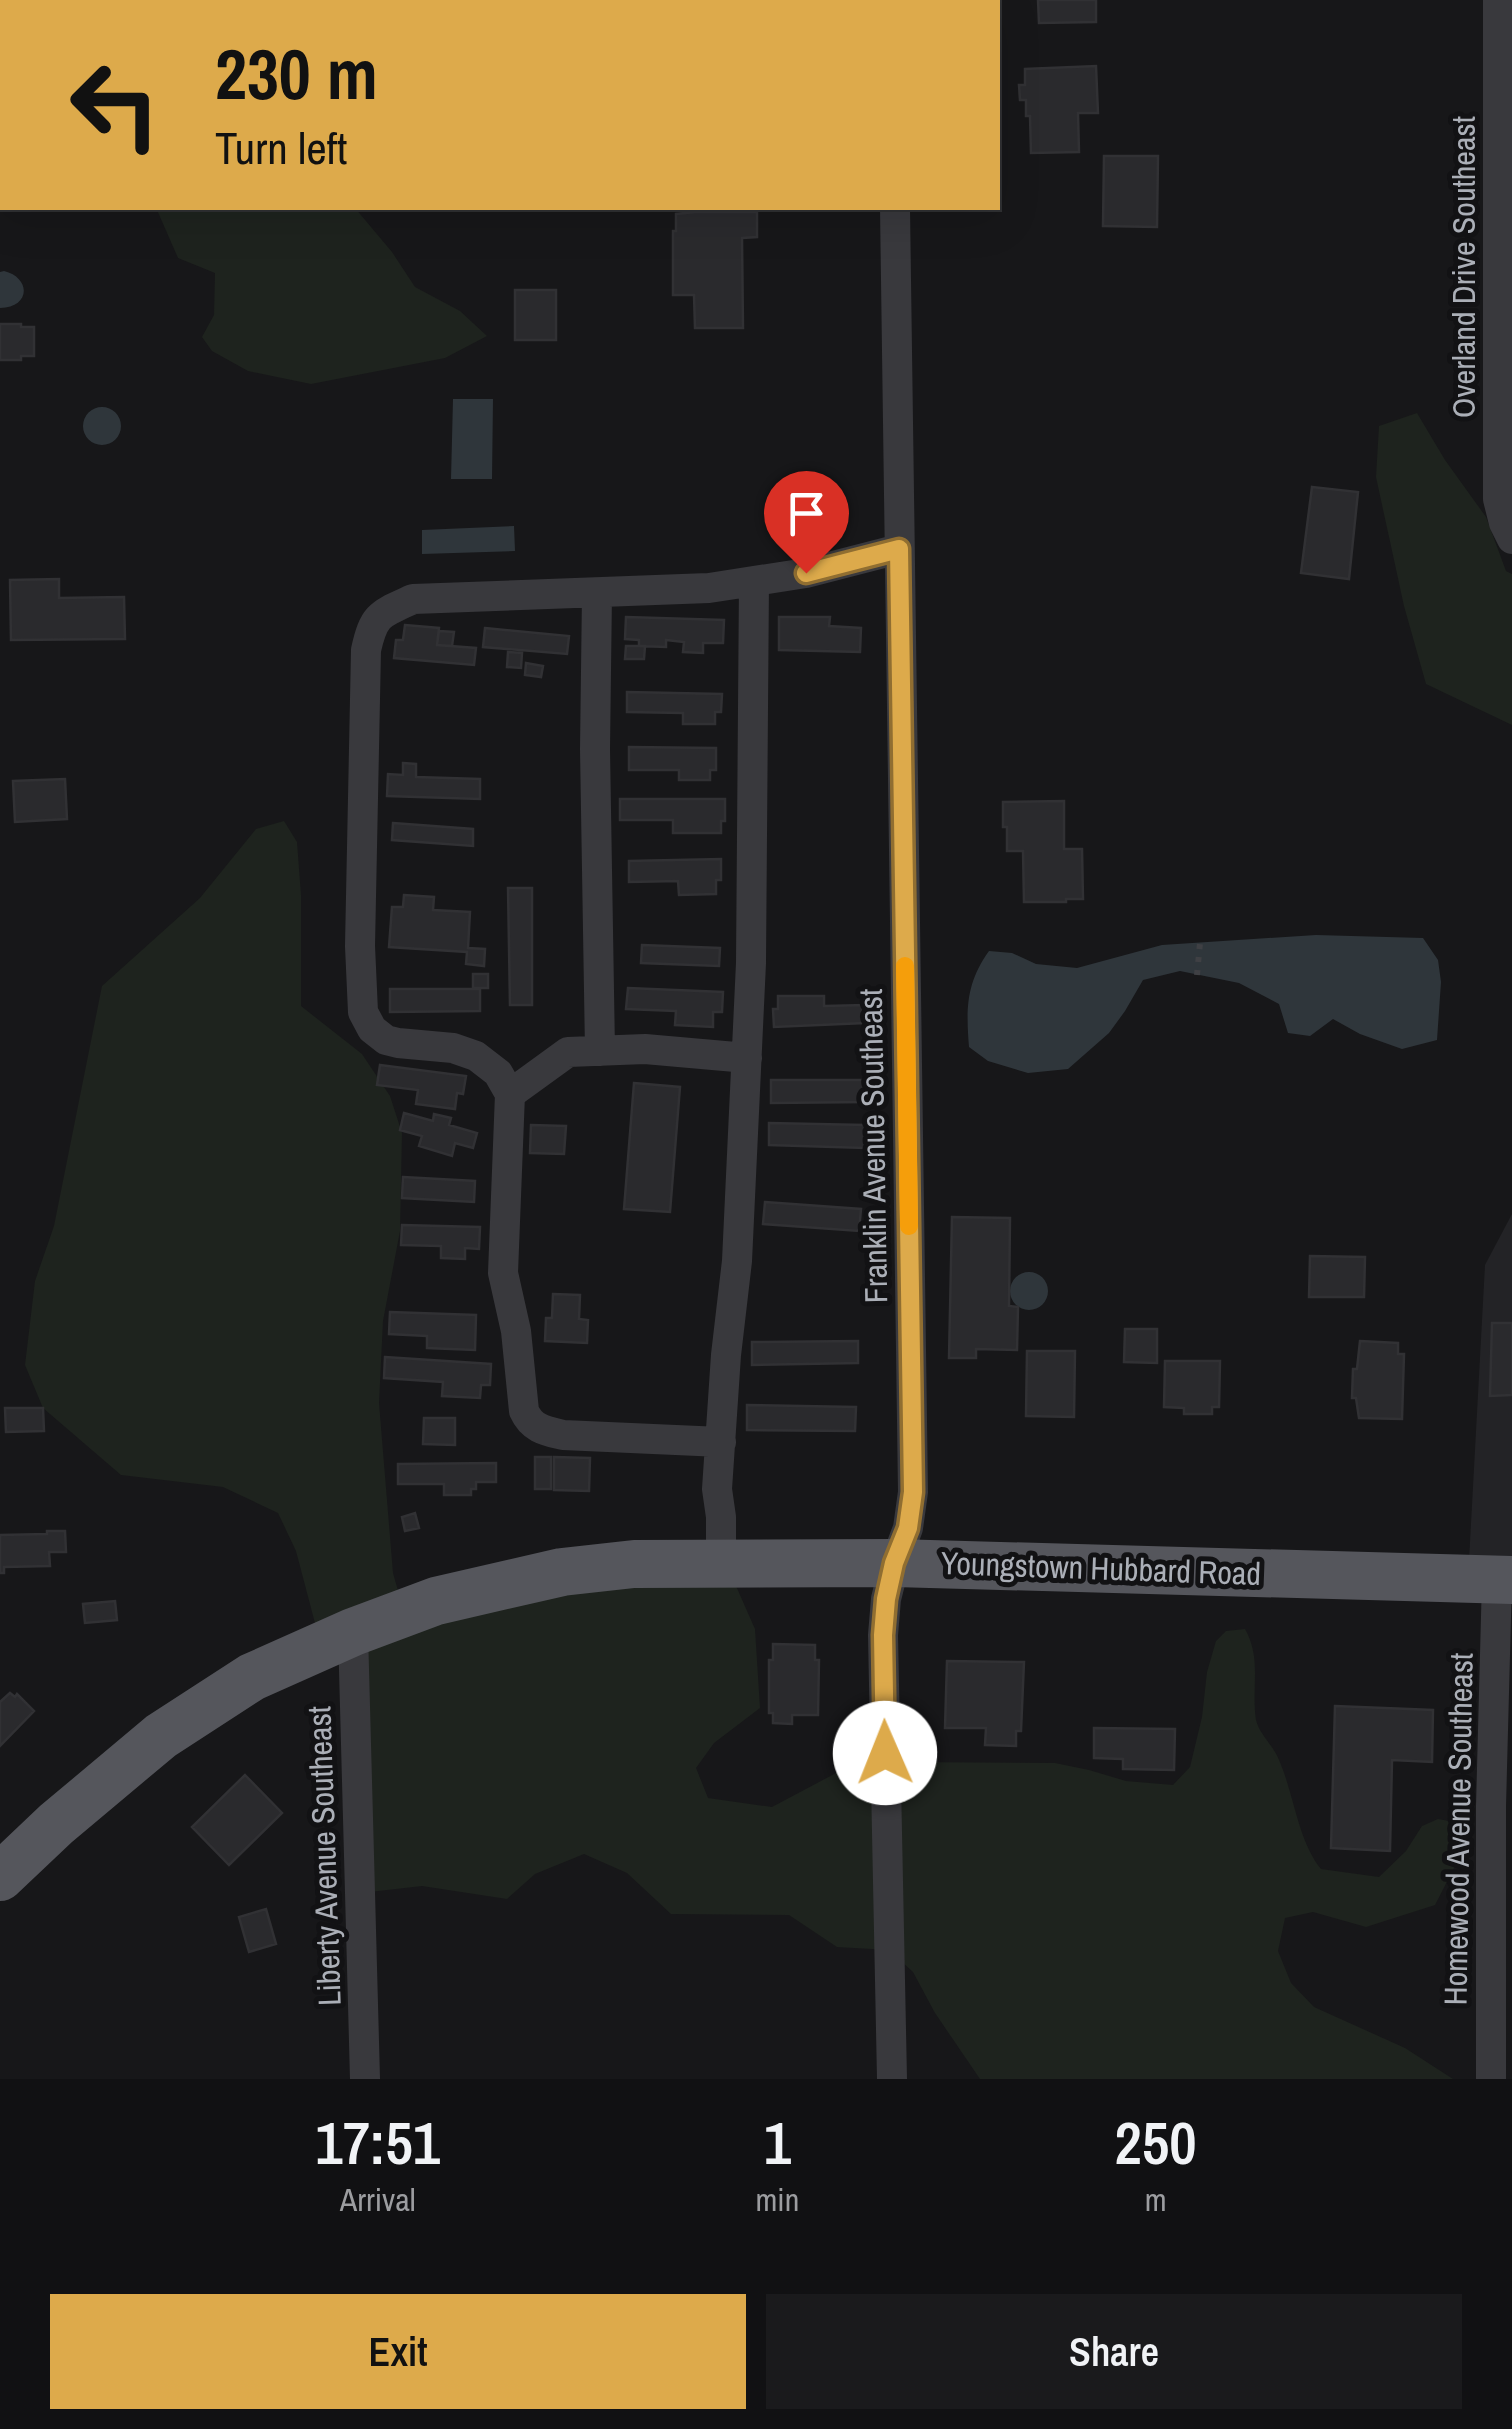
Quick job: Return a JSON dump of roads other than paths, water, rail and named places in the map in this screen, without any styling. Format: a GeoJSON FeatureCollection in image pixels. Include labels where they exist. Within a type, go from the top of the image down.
{"type":"FeatureCollection","features":[{"type":"Feature","properties":{"kind":"main road","name":"Youngstown Hubbard Road"},"geometry":{"type":"LineString","coordinates":[[0,1878],[56,1824],[161,1736],[252,1677],[353,1632],[436,1601],[562,1572],[634,1564],[894,1563],[1504,1579]]}},
{"type":"Feature","properties":{"kind":"street","name":"Overland Drive Southeast"},"geometry":{"type":"LineString","coordinates":[[1498,0],[1498,500],[1510,536]]}},
{"type":"Feature","properties":{"kind":"street","name":"Franklin Avenue Southeast"},"geometry":{"type":"LineString","coordinates":[[892,2079],[883,1635],[886,1599],[894,1563],[908,1528],[913,1492],[895,210]]}},
{"type":"Feature","properties":{"kind":"street"},"geometry":{"type":"LineString","coordinates":[[721,1442],[563,1434],[541,1430],[528,1422],[504,1273],[510,1094],[498,1073],[476,1056],[453,1048],[386,1040],[372,1029],[363,1012],[360,946],[366,650],[375,620],[413,599],[709,588],[806,573],[899,549]]}},
{"type":"Feature","properties":{"kind":"street"},"geometry":{"type":"LineString","coordinates":[[722,1562],[718,1489],[726,1355],[737,1261],[748,1058],[754,581]]}},
{"type":"Feature","properties":{"kind":"street"},"geometry":{"type":"LineString","coordinates":[[597,593],[595,750],[600,1051]]}},
{"type":"Feature","properties":{"kind":"street"},"geometry":{"type":"LineString","coordinates":[[510,1094],[568,1052],[645,1049],[748,1058]]}},
{"type":"Feature","properties":{"kind":"street","name":"Homewood Avenue Southeast"},"geometry":{"type":"LineString","coordinates":[[1491,2079],[1491,1806],[1504,1579]]}},
{"type":"Feature","properties":{"kind":"street","name":"Liberty Avenue Southeast"},"geometry":{"type":"LineString","coordinates":[[353,1632],[364,2079]]}}]}
